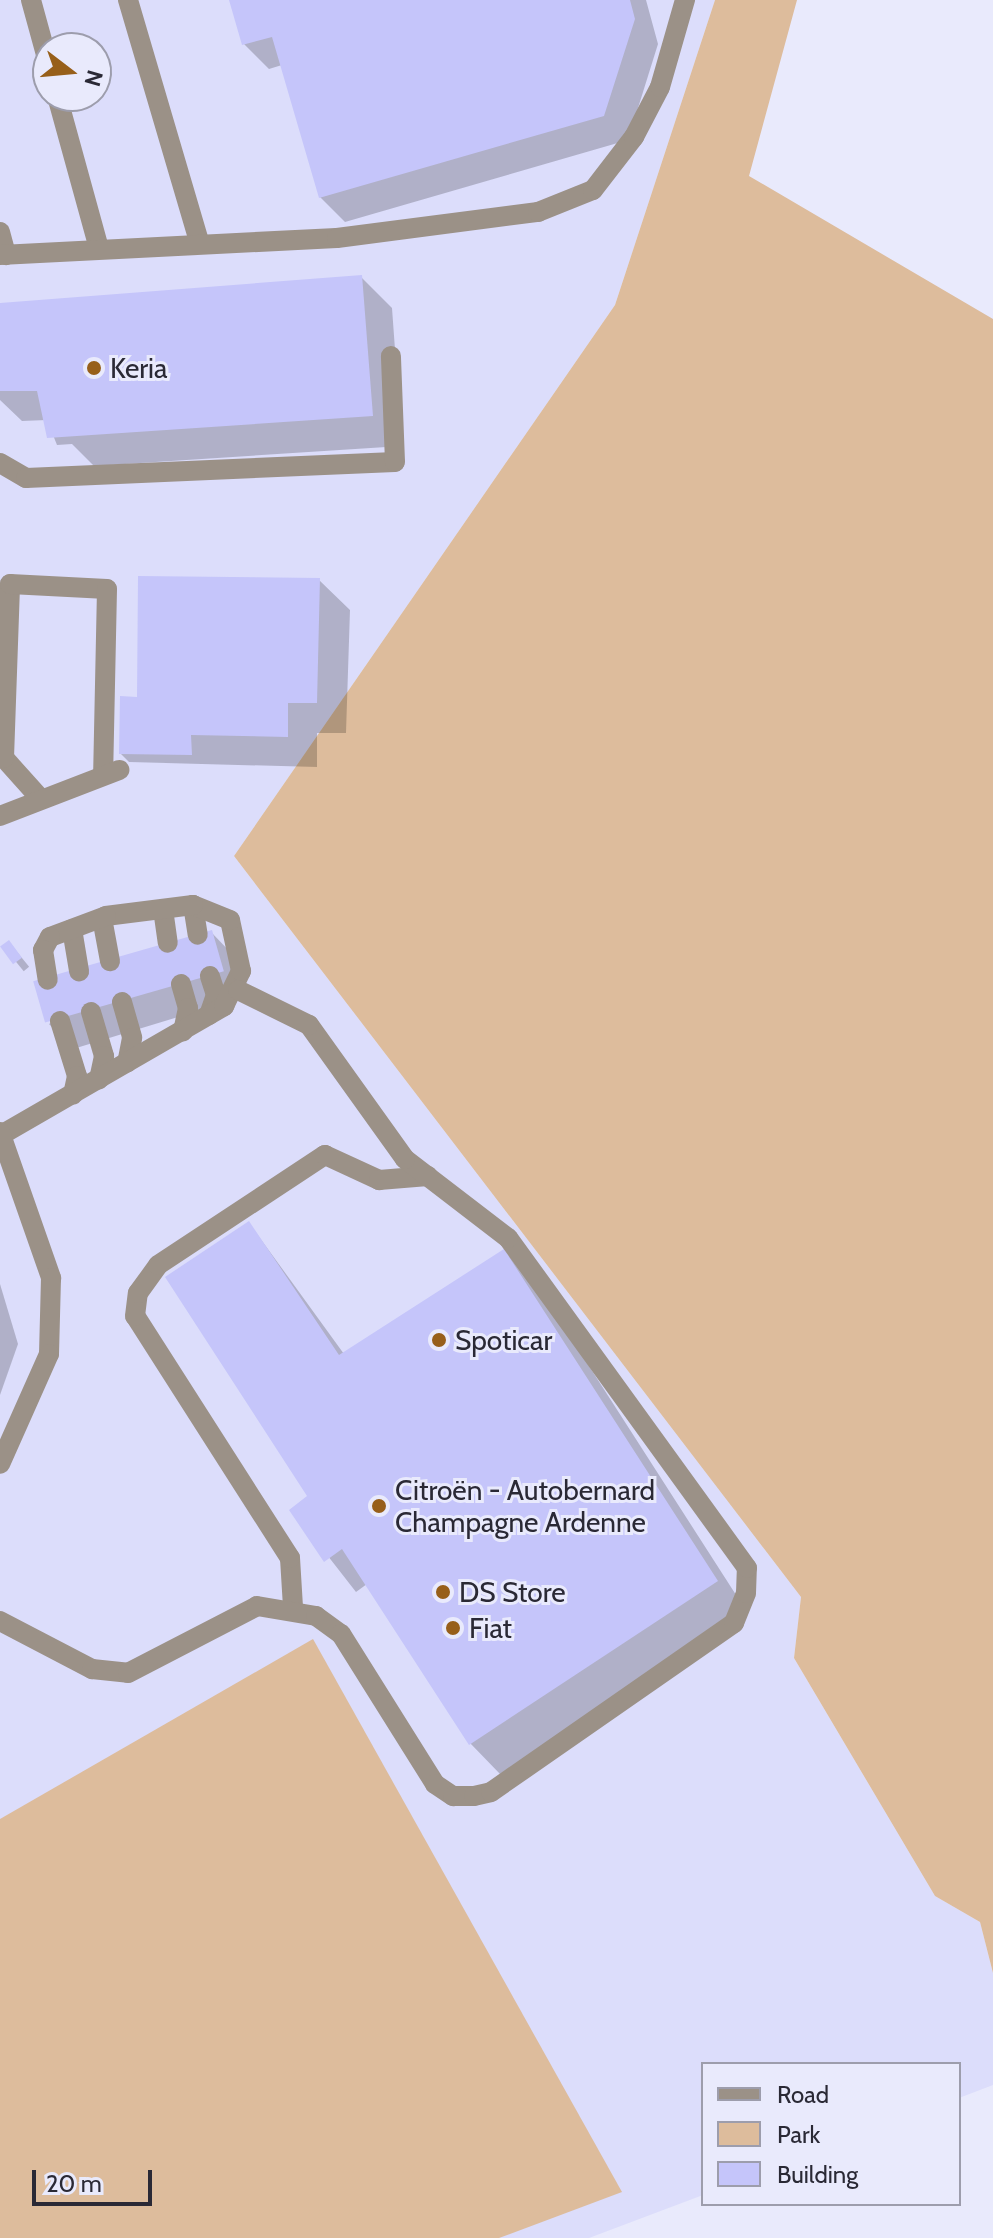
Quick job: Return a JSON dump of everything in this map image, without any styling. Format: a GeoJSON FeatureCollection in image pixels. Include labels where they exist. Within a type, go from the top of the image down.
{"type":"FeatureCollection","features":[{"type":"Feature","properties":{"kind":"street"},"geometry":{"type":"LineString","coordinates":[[31,0],[40,32]]}},
{"type":"Feature","properties":{"kind":"street"},"geometry":{"type":"LineString","coordinates":[[128,0],[199,242]]}},
{"type":"Feature","properties":{"kind":"street"},"geometry":{"type":"LineString","coordinates":[[0,232],[3,255],[199,242],[337,238],[538,212],[593,190],[634,137],[660,87],[685,0]]}},
{"type":"Feature","properties":{"kind":"street"},"geometry":{"type":"LineString","coordinates":[[61,112],[99,248]]}},
{"type":"Feature","properties":{"kind":"street"},"geometry":{"type":"LineString","coordinates":[[0,463],[26,478],[395,462],[391,356]]}},
{"type":"Feature","properties":{"kind":"street"},"geometry":{"type":"LineString","coordinates":[[0,816],[39,797],[111,772],[107,589],[10,584],[4,758],[39,797]]}},
{"type":"Feature","properties":{"kind":"street"},"geometry":{"type":"LineString","coordinates":[[193,905],[198,935]]}},
{"type":"Feature","properties":{"kind":"street"},"geometry":{"type":"LineString","coordinates":[[0,1464],[49,1354],[51,1278],[1,1133],[73,1095],[209,1015],[238,990],[241,971],[230,920],[193,905],[102,918],[50,937],[43,950],[48,980]]}},
{"type":"Feature","properties":{"kind":"street"},"geometry":{"type":"LineString","coordinates":[[163,909],[168,943]]}},
{"type":"Feature","properties":{"kind":"street"},"geometry":{"type":"LineString","coordinates":[[102,918],[110,961]]}},
{"type":"Feature","properties":{"kind":"street"},"geometry":{"type":"LineString","coordinates":[[72,929],[79,971]]}},
{"type":"Feature","properties":{"kind":"street"},"geometry":{"type":"LineString","coordinates":[[209,1015],[216,995],[210,976]]}},
{"type":"Feature","properties":{"kind":"street"},"geometry":{"type":"LineString","coordinates":[[181,984],[188,1008],[183,1031]]}},
{"type":"Feature","properties":{"kind":"street"},"geometry":{"type":"LineString","coordinates":[[0,1621],[92,1669],[128,1673],[257,1606],[293,1607],[341,1634],[435,1784],[453,1796],[474,1796],[491,1792],[734,1623],[746,1593],[747,1568],[508,1238],[405,1159],[309,1025],[238,990]]}},
{"type":"Feature","properties":{"kind":"street"},"geometry":{"type":"LineString","coordinates":[[122,1002],[132,1038],[127,1063]]}},
{"type":"Feature","properties":{"kind":"street"},"geometry":{"type":"LineString","coordinates":[[91,1012],[104,1056],[99,1079]]}},
{"type":"Feature","properties":{"kind":"street"},"geometry":{"type":"LineString","coordinates":[[60,1021],[77,1076],[73,1095]]}},
{"type":"Feature","properties":{"kind":"street"},"geometry":{"type":"LineString","coordinates":[[293,1607],[290,1558],[135,1316],[138,1293],[158,1265],[325,1155],[379,1180],[428,1176]]}},
{"type":"Feature","properties":{"kind":"shaded area"},"geometry":{"type":"Polygon","coordinates":[[[0,0],[715,0],[615,305],[234,856],[801,1597],[794,1658],[935,1896],[980,1922],[993,1973],[993,2085],[961,2097],[961,2062],[701,2062],[701,2196],[589,2238],[0,2238],[0,0]]]}},
{"type":"Feature","properties":{"kind":"green space"},"geometry":{"type":"Polygon","coordinates":[[[715,0],[797,0],[749,176],[993,319],[993,1973],[980,1922],[935,1896],[794,1658],[801,1597],[234,856],[615,305],[715,0]]]}},
{"type":"Feature","properties":{"kind":"green space"},"geometry":{"type":"Polygon","coordinates":[[[313,1639],[622,2192],[499,2238],[0,2238],[0,1819],[313,1639]]]}},
{"type":"Feature","properties":{"kind":"building"},"geometry":{"type":"Polygon","coordinates":[[[229,0],[630,0],[635,19],[604,116],[319,198],[272,37],[242,45],[229,0]]]}},
{"type":"Feature","properties":{"kind":"building"},"geometry":{"type":"Polygon","coordinates":[[[362,275],[373,416],[47,438],[37,391],[0,391],[0,303],[362,275]]]}},
{"type":"Feature","properties":{"kind":"building"},"geometry":{"type":"Polygon","coordinates":[[[138,576],[320,578],[317,703],[288,703],[288,737],[191,735],[192,755],[119,754],[120,696],[137,697],[138,576]]]}},
{"type":"Feature","properties":{"kind":"building"},"geometry":{"type":"Polygon","coordinates":[[[212,930],[224,971],[45,1023],[33,981],[212,930]]]}},
{"type":"Feature","properties":{"kind":"building"},"geometry":{"type":"Polygon","coordinates":[[[9,940],[22,958],[13,964],[0,946],[9,940]]]}},
{"type":"Feature","properties":{"kind":"building"},"geometry":{"type":"Polygon","coordinates":[[[249,1221],[339,1355],[504,1249],[718,1581],[469,1745],[342,1549],[324,1562],[289,1510],[307,1496],[165,1277],[249,1221]]]}},
{"type":"Feature","properties":{"kind":"place","name":"Keria"},"geometry":{"type":"Point","coordinates":[94,368]}},
{"type":"Feature","properties":{"kind":"place","name":"Spoticar"},"geometry":{"type":"Point","coordinates":[439,1340]}},
{"type":"Feature","properties":{"kind":"place","name":"Citroën - Autobernard Champagne Ardenne"},"geometry":{"type":"Point","coordinates":[379,1506]}},
{"type":"Feature","properties":{"kind":"place","name":"DS Store"},"geometry":{"type":"Point","coordinates":[443,1592]}},
{"type":"Feature","properties":{"kind":"place","name":"Fiat"},"geometry":{"type":"Point","coordinates":[453,1628]}}]}
